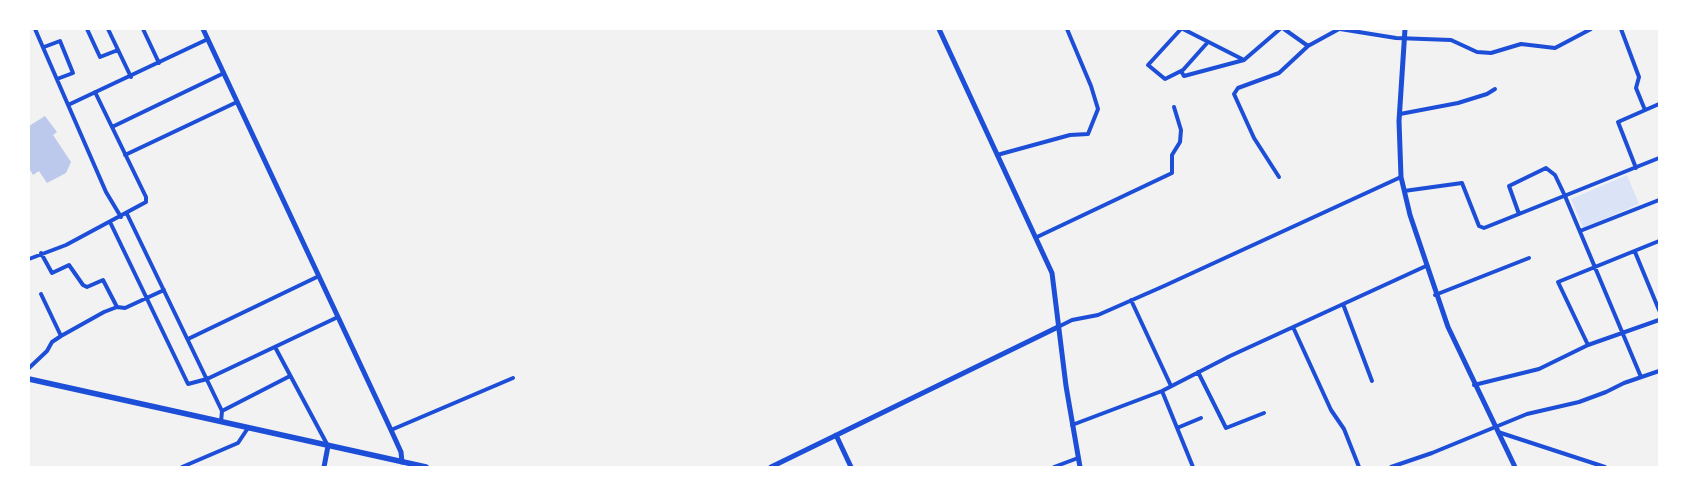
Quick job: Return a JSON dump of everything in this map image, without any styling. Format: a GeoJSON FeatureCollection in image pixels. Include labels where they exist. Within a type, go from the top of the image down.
{"type":"FeatureCollection","features":[{"type":"Feature","properties":{"kind":"main road"},"geometry":{"type":"LineString","coordinates":[[29,379],[328,446],[402,465],[426,467]]}},
{"type":"Feature","properties":{"kind":"street"},"geometry":{"type":"LineString","coordinates":[[36,29],[106,192],[121,216]]}},
{"type":"Feature","properties":{"kind":"street"},"geometry":{"type":"LineString","coordinates":[[87,29],[100,57],[118,50]]}},
{"type":"Feature","properties":{"kind":"street"},"geometry":{"type":"LineString","coordinates":[[108,29],[131,77]]}},
{"type":"Feature","properties":{"kind":"street"},"geometry":{"type":"LineString","coordinates":[[143,29],[158,64]]}},
{"type":"Feature","properties":{"kind":"street"},"geometry":{"type":"LineString","coordinates":[[203,29],[391,430],[401,452],[402,465]]}},
{"type":"Feature","properties":{"kind":"street"},"geometry":{"type":"LineString","coordinates":[[939,29],[1037,237],[1052,273],[1072,425],[1080,467]]}},
{"type":"Feature","properties":{"kind":"street"},"geometry":{"type":"LineString","coordinates":[[997,155],[1070,135],[1088,134],[1098,109],[1091,86],[1067,29]]}},
{"type":"Feature","properties":{"kind":"street"},"geometry":{"type":"LineString","coordinates":[[1208,42],[1180,71],[1165,78],[1148,65],[1182,29],[1208,42],[1244,60]]}},
{"type":"Feature","properties":{"kind":"street"},"geometry":{"type":"LineString","coordinates":[[1180,71],[1184,76],[1244,60],[1280,29]]}},
{"type":"Feature","properties":{"kind":"street"},"geometry":{"type":"LineString","coordinates":[[1284,29],[1308,46]]}},
{"type":"Feature","properties":{"kind":"street"},"geometry":{"type":"LineString","coordinates":[[1279,177],[1254,138],[1234,94],[1238,88],[1279,73],[1308,46],[1339,29],[1405,38],[1451,40],[1477,52],[1490,53],[1520,44],[1555,48],[1592,29]]}},
{"type":"Feature","properties":{"kind":"street"},"geometry":{"type":"LineString","coordinates":[[1405,29],[1400,114],[1401,177],[1404,191],[1436,295],[1474,385],[1515,467]]}},
{"type":"Feature","properties":{"kind":"street"},"geometry":{"type":"LineString","coordinates":[[1621,29],[1639,77],[1636,88],[1645,110]]}},
{"type":"Feature","properties":{"kind":"street"},"geometry":{"type":"LineString","coordinates":[[68,105],[131,77],[208,39]]}},
{"type":"Feature","properties":{"kind":"street"},"geometry":{"type":"LineString","coordinates":[[44,48],[60,41],[72,73],[57,79]]}},
{"type":"Feature","properties":{"kind":"street"},"geometry":{"type":"LineString","coordinates":[[112,126],[224,73]]}},
{"type":"Feature","properties":{"kind":"street"},"geometry":{"type":"LineString","coordinates":[[1400,114],[1458,103],[1487,94],[1495,89]]}},
{"type":"Feature","properties":{"kind":"street"},"geometry":{"type":"LineString","coordinates":[[29,259],[66,245],[127,214],[146,202],[95,92]]}},
{"type":"Feature","properties":{"kind":"street"},"geometry":{"type":"LineString","coordinates":[[125,155],[237,102]]}},
{"type":"Feature","properties":{"kind":"street"},"geometry":{"type":"LineString","coordinates":[[1636,168],[1618,122],[1659,104]]}},
{"type":"Feature","properties":{"kind":"street"},"geometry":{"type":"LineString","coordinates":[[1037,237],[1172,173],[1171,162],[1180,142],[1181,130],[1174,107]]}},
{"type":"Feature","properties":{"kind":"street"},"geometry":{"type":"LineString","coordinates":[[1404,191],[1462,183],[1479,226],[1484,228],[1659,158]]}},
{"type":"Feature","properties":{"kind":"street"},"geometry":{"type":"LineString","coordinates":[[1519,214],[1509,186],[1546,168],[1554,175],[1565,196],[1641,377]]}},
{"type":"Feature","properties":{"kind":"street"},"geometry":{"type":"LineString","coordinates":[[770,467],[1072,320],[1098,315],[1401,177]]}},
{"type":"Feature","properties":{"kind":"street"},"geometry":{"type":"LineString","coordinates":[[1580,231],[1659,200]]}},
{"type":"Feature","properties":{"kind":"street"},"geometry":{"type":"LineString","coordinates":[[127,214],[222,411],[221,422]]}},
{"type":"Feature","properties":{"kind":"street"},"geometry":{"type":"LineString","coordinates":[[110,222],[188,384],[207,379],[338,317]]}},
{"type":"Feature","properties":{"kind":"street"},"geometry":{"type":"LineString","coordinates":[[1588,345],[1558,282],[1659,241]]}},
{"type":"Feature","properties":{"kind":"street"},"geometry":{"type":"LineString","coordinates":[[1635,252],[1659,310]]}},
{"type":"Feature","properties":{"kind":"street"},"geometry":{"type":"LineString","coordinates":[[41,253],[52,273],[69,265],[87,287],[103,280],[117,307]]}},
{"type":"Feature","properties":{"kind":"street"},"geometry":{"type":"LineString","coordinates":[[1436,295],[1529,258]]}},
{"type":"Feature","properties":{"kind":"street"},"geometry":{"type":"LineString","coordinates":[[1072,425],[1172,386],[1198,372],[1426,266]]}},
{"type":"Feature","properties":{"kind":"street"},"geometry":{"type":"LineString","coordinates":[[188,339],[319,276]]}},
{"type":"Feature","properties":{"kind":"street"},"geometry":{"type":"LineString","coordinates":[[29,368],[47,351],[52,342],[61,336],[117,307],[125,308],[164,290]]}},
{"type":"Feature","properties":{"kind":"street"},"geometry":{"type":"LineString","coordinates":[[41,294],[61,336]]}},
{"type":"Feature","properties":{"kind":"street"},"geometry":{"type":"LineString","coordinates":[[1132,300],[1172,386]]}},
{"type":"Feature","properties":{"kind":"street"},"geometry":{"type":"LineString","coordinates":[[1342,304],[1372,381]]}},
{"type":"Feature","properties":{"kind":"street"},"geometry":{"type":"LineString","coordinates":[[1474,385],[1539,369],[1588,345],[1659,320]]}},
{"type":"Feature","properties":{"kind":"street"},"geometry":{"type":"LineString","coordinates":[[1294,327],[1331,410],[1344,429],[1359,467]]}},
{"type":"Feature","properties":{"kind":"street"},"geometry":{"type":"LineString","coordinates":[[275,347],[328,446],[324,467]]}},
{"type":"Feature","properties":{"kind":"street"},"geometry":{"type":"LineString","coordinates":[[1391,467],[1495,430],[1527,414],[1588,399],[1659,371]]}},
{"type":"Feature","properties":{"kind":"street"},"geometry":{"type":"LineString","coordinates":[[1198,372],[1226,428],[1264,413]]}},
{"type":"Feature","properties":{"kind":"street"},"geometry":{"type":"LineString","coordinates":[[222,411],[290,376]]}},
{"type":"Feature","properties":{"kind":"street"},"geometry":{"type":"LineString","coordinates":[[391,430],[513,378]]}},
{"type":"Feature","properties":{"kind":"street"},"geometry":{"type":"LineString","coordinates":[[1162,390],[1193,467]]}},
{"type":"Feature","properties":{"kind":"street"},"geometry":{"type":"LineString","coordinates":[[1177,428],[1202,418]]}},
{"type":"Feature","properties":{"kind":"street"},"geometry":{"type":"LineString","coordinates":[[182,467],[238,443],[248,428]]}},
{"type":"Feature","properties":{"kind":"street"},"geometry":{"type":"LineString","coordinates":[[1495,430],[1605,467]]}},
{"type":"Feature","properties":{"kind":"street"},"geometry":{"type":"LineString","coordinates":[[836,435],[851,467]]}},
{"type":"Feature","properties":{"kind":"street"},"geometry":{"type":"LineString","coordinates":[[1054,467],[1078,458]]}},
{"type":"Feature","properties":{"kind":"shaded area"},"geometry":{"type":"Polygon","coordinates":[[[1627,175],[1639,204],[1583,228],[1571,199],[1627,175]]]}},
{"type":"Feature","properties":{"kind":"building"},"geometry":{"type":"Polygon","coordinates":[[[45,116],[57,132],[53,135],[71,162],[66,173],[47,183],[39,171],[33,175],[29,168],[29,126],[45,116]]]}}]}
